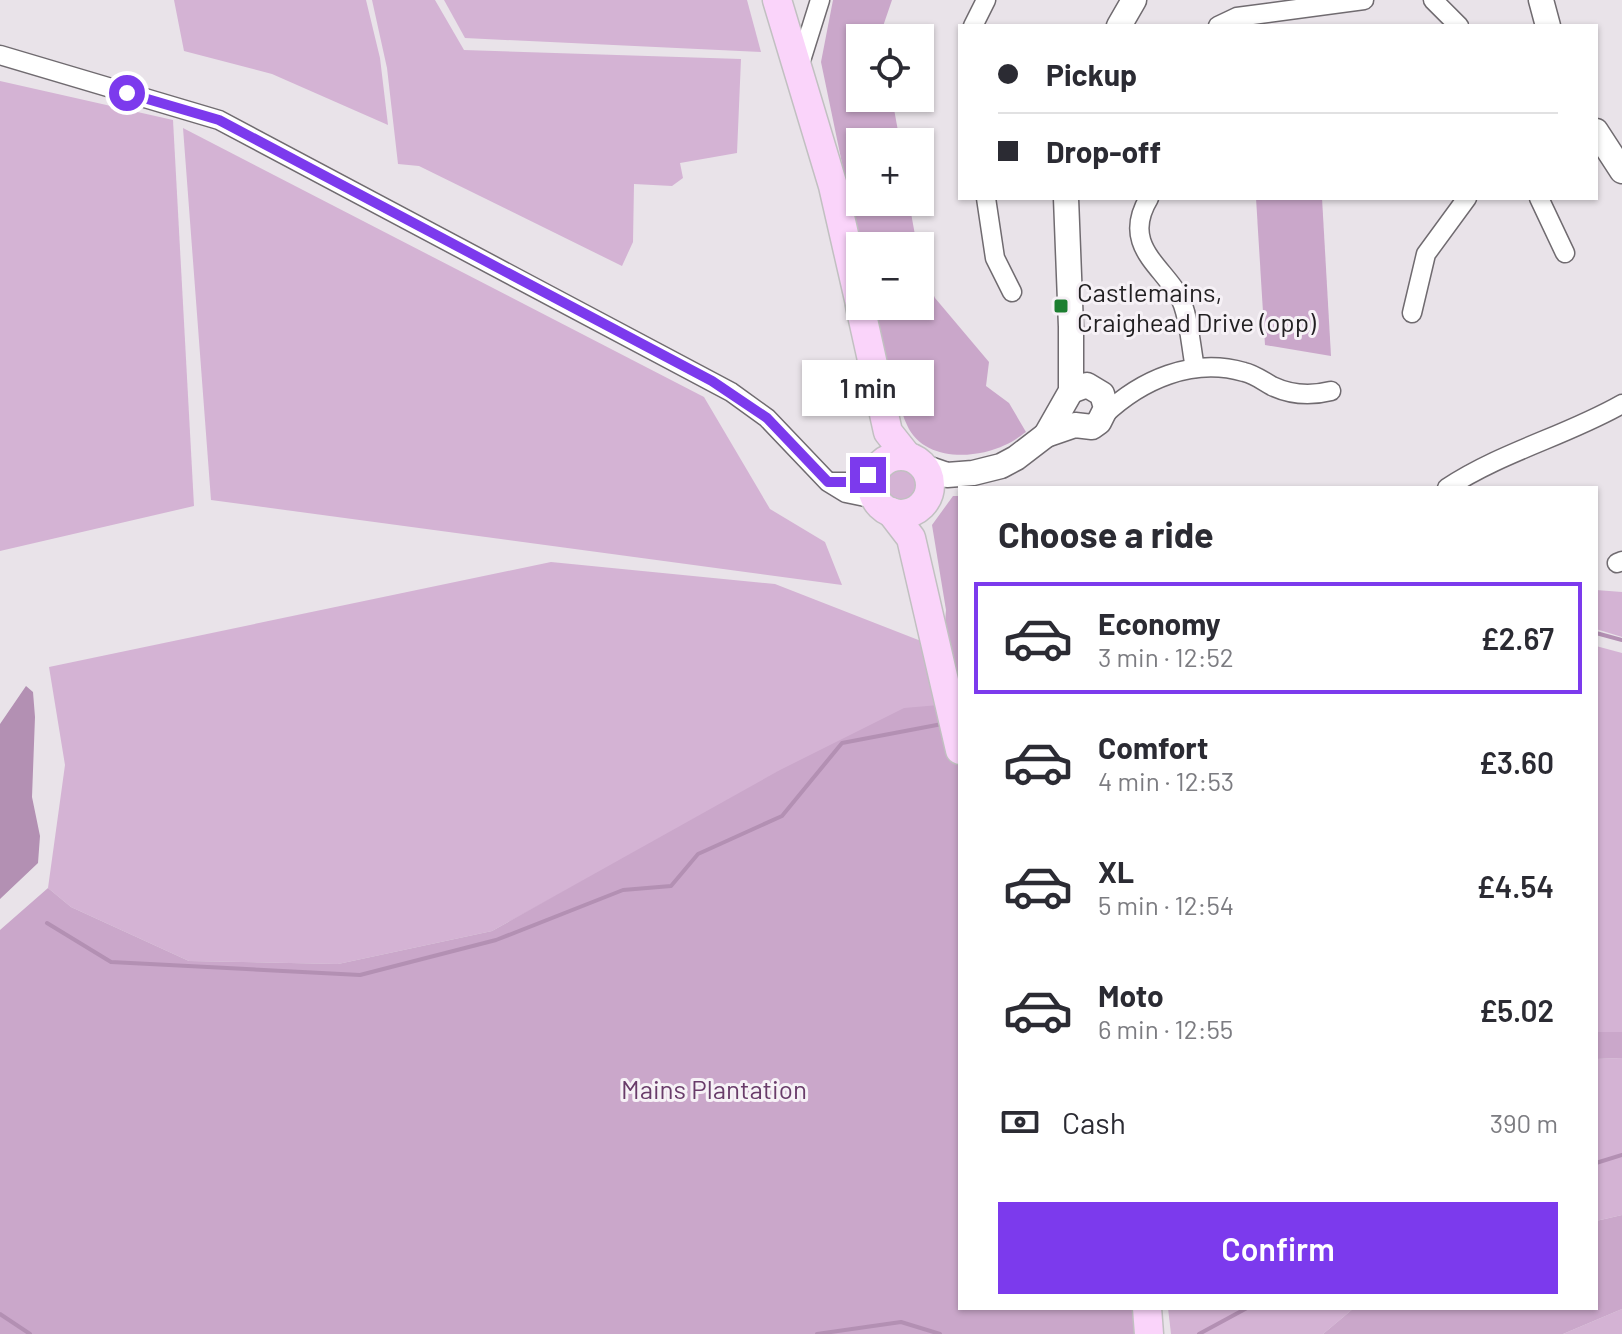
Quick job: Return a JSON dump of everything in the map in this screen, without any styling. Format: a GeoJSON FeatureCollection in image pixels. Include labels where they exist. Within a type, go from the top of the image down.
{"type":"FeatureCollection","features":[{"type":"Feature","properties":{"kind":"main road"},"geometry":{"type":"LineString","coordinates":[[777,0],[833,186],[846,243]]}},
{"type":"Feature","properties":{"kind":"main road"},"geometry":{"type":"LineString","coordinates":[[863,320],[888,432],[905,483],[911,538],[958,741]]}},
{"type":"Feature","properties":{"kind":"main road"},"geometry":{"type":"LineString","coordinates":[[1147,1310],[1149,1334]]}},
{"type":"Feature","properties":{"kind":"street"},"geometry":{"type":"LineString","coordinates":[[798,71],[820,0]]}},
{"type":"Feature","properties":{"kind":"street"},"geometry":{"type":"LineString","coordinates":[[974,24],[986,0]]}},
{"type":"Feature","properties":{"kind":"street"},"geometry":{"type":"LineString","coordinates":[[1120,24],[1134,0]]}},
{"type":"Feature","properties":{"kind":"street"},"geometry":{"type":"LineString","coordinates":[[1222,24],[1237,17],[1364,0]]}},
{"type":"Feature","properties":{"kind":"street"},"geometry":{"type":"LineString","coordinates":[[1433,0],[1457,24]]}},
{"type":"Feature","properties":{"kind":"street"},"geometry":{"type":"LineString","coordinates":[[1541,0],[1547,24]]}},
{"type":"Feature","properties":{"kind":"street"},"geometry":{"type":"LineString","coordinates":[[0,55],[219,120],[731,392],[767,418],[828,482],[846,493],[1001,466],[1016,458],[1084,403],[1127,394],[1162,376],[1195,368],[1246,372],[1317,394],[1331,391]]}},
{"type":"Feature","properties":{"kind":"street"},"geometry":{"type":"LineString","coordinates":[[1598,134],[1622,171]]}},
{"type":"Feature","properties":{"kind":"street"},"geometry":{"type":"LineString","coordinates":[[986,200],[995,258],[1012,292]]}},
{"type":"Feature","properties":{"kind":"street"},"geometry":{"type":"LineString","coordinates":[[1066,200],[1072,360],[1084,403]]}},
{"type":"Feature","properties":{"kind":"street"},"geometry":{"type":"LineString","coordinates":[[1148,200],[1142,215],[1143,244],[1149,259],[1182,304],[1195,368]]}},
{"type":"Feature","properties":{"kind":"street"},"geometry":{"type":"LineString","coordinates":[[1412,313],[1426,254],[1466,200]]}},
{"type":"Feature","properties":{"kind":"street"},"geometry":{"type":"LineString","coordinates":[[1540,200],[1565,253]]}},
{"type":"Feature","properties":{"kind":"street"},"geometry":{"type":"LineString","coordinates":[[1450,486],[1482,468],[1578,427],[1622,404]]}},
{"type":"Feature","properties":{"kind":"street"},"geometry":{"type":"LineString","coordinates":[[828,482],[905,483]]}},
{"type":"Feature","properties":{"kind":"shaded area"},"geometry":{"type":"Polygon","coordinates":[[[174,0],[366,0],[380,58],[388,125],[272,74],[184,51],[174,0]]]}},
{"type":"Feature","properties":{"kind":"shaded area"},"geometry":{"type":"Polygon","coordinates":[[[372,0],[435,0],[464,50],[741,59],[737,153],[680,163],[683,178],[672,186],[634,184],[633,242],[622,266],[419,166],[398,164],[387,68],[372,0]]]}},
{"type":"Feature","properties":{"kind":"shaded area"},"geometry":{"type":"Polygon","coordinates":[[[444,0],[747,0],[761,52],[465,38],[444,0]]]}},
{"type":"Feature","properties":{"kind":"shaded area"},"geometry":{"type":"Polygon","coordinates":[[[0,81],[173,120],[194,506],[0,551],[0,81]]]}},
{"type":"Feature","properties":{"kind":"shaded area"},"geometry":{"type":"Polygon","coordinates":[[[183,128],[704,397],[770,509],[825,542],[842,585],[211,500],[183,128]]]}},
{"type":"Feature","properties":{"kind":"shaded area"},"geometry":{"type":"Polygon","coordinates":[[[901,468],[913,473],[918,485],[913,497],[901,502],[889,497],[884,485],[889,473],[901,468]]]}},
{"type":"Feature","properties":{"kind":"shaded area"},"geometry":{"type":"Polygon","coordinates":[[[551,562],[775,584],[921,641],[939,705],[634,853],[492,931],[338,964],[189,961],[71,907],[48,888],[65,765],[49,667],[551,562]]]}},
{"type":"Feature","properties":{"kind":"shaded area"},"geometry":{"type":"Polygon","coordinates":[[[1598,590],[1622,592],[1622,637],[1598,630],[1598,590]]]}},
{"type":"Feature","properties":{"kind":"shaded area"},"geometry":{"type":"Polygon","coordinates":[[[1598,647],[1622,653],[1622,1032],[1598,1032],[1598,647]]]}},
{"type":"Feature","properties":{"kind":"shaded area"},"geometry":{"type":"Polygon","coordinates":[[[26,686],[33,692],[35,717],[32,797],[40,836],[38,863],[0,899],[0,724],[26,686]]]}},
{"type":"Feature","properties":{"kind":"shaded area"},"geometry":{"type":"Polygon","coordinates":[[[1622,1058],[1622,1215],[1598,1221],[1598,1059],[1622,1058]]]}},
{"type":"Feature","properties":{"kind":"shaded area"},"geometry":{"type":"Polygon","coordinates":[[[1622,1309],[1622,1334],[1563,1334],[1622,1309]]]}},
{"type":"Feature","properties":{"kind":"shaded area"},"geometry":{"type":"Polygon","coordinates":[[[1168,1310],[1352,1310],[1323,1334],[1171,1334],[1168,1310]]]}},
{"type":"Feature","properties":{"kind":"green space"},"geometry":{"type":"Polygon","coordinates":[[[833,0],[892,0],[884,24],[846,24],[846,112],[895,112],[897,128],[846,128],[846,183],[821,62],[833,0]]]}},
{"type":"Feature","properties":{"kind":"green space"},"geometry":{"type":"Polygon","coordinates":[[[1256,200],[1322,200],[1331,356],[1265,345],[1256,200]]]}},
{"type":"Feature","properties":{"kind":"green space"},"geometry":{"type":"Polygon","coordinates":[[[853,216],[912,216],[914,232],[856,232],[853,216]]]}},
{"type":"Feature","properties":{"kind":"green space"},"geometry":{"type":"Polygon","coordinates":[[[934,296],[989,362],[986,386],[1009,403],[1026,432],[1008,444],[979,453],[965,455],[937,451],[915,437],[907,425],[895,377],[886,374],[875,320],[934,320],[934,296]]]}},
{"type":"Feature","properties":{"kind":"green space","name":"Mains Plantation"},"geometry":{"type":"Polygon","coordinates":[[[953,496],[958,496],[958,1310],[1139,1310],[1141,1334],[0,1334],[0,930],[48,888],[71,907],[189,961],[338,964],[492,931],[780,770],[904,708],[939,705],[946,610],[932,525],[953,496]]]}},
{"type":"Feature","properties":{"kind":"green space"},"geometry":{"type":"Polygon","coordinates":[[[1598,1032],[1622,1032],[1622,1058],[1598,1059],[1598,1032]]]}},
{"type":"Feature","properties":{"kind":"green space"},"geometry":{"type":"Polygon","coordinates":[[[1622,1215],[1622,1309],[1563,1334],[1323,1334],[1352,1310],[1598,1310],[1598,1221],[1622,1215]]]}},
{"type":"Feature","properties":{"kind":"waterway"},"geometry":{"type":"LineString","coordinates":[[1598,634],[1622,640]]}},
{"type":"Feature","properties":{"kind":"waterway"},"geometry":{"type":"LineString","coordinates":[[47,923],[111,962],[360,975],[496,940],[623,890],[671,886],[698,854],[782,816],[842,743],[942,724]]}},
{"type":"Feature","properties":{"kind":"waterway"},"geometry":{"type":"LineString","coordinates":[[1598,1162],[1622,1155]]}},
{"type":"Feature","properties":{"kind":"waterway"},"geometry":{"type":"LineString","coordinates":[[1199,1334],[1243,1310]]}},
{"type":"Feature","properties":{"kind":"waterway"},"geometry":{"type":"LineString","coordinates":[[0,1314],[30,1334]]}},
{"type":"Feature","properties":{"kind":"waterway"},"geometry":{"type":"LineString","coordinates":[[817,1334],[901,1322],[940,1334]]}},
{"type":"Feature","properties":{"kind":"place","name":"Castlemains, Craighead Drive (opp)"},"geometry":{"type":"Point","coordinates":[1061,306]}},
{"type":"Feature","properties":{"kind":"route"},"geometry":{"type":"LineString","coordinates":[[127,93],[219,120],[712,381],[767,418],[828,482],[852,482],[868,475]]}}]}
